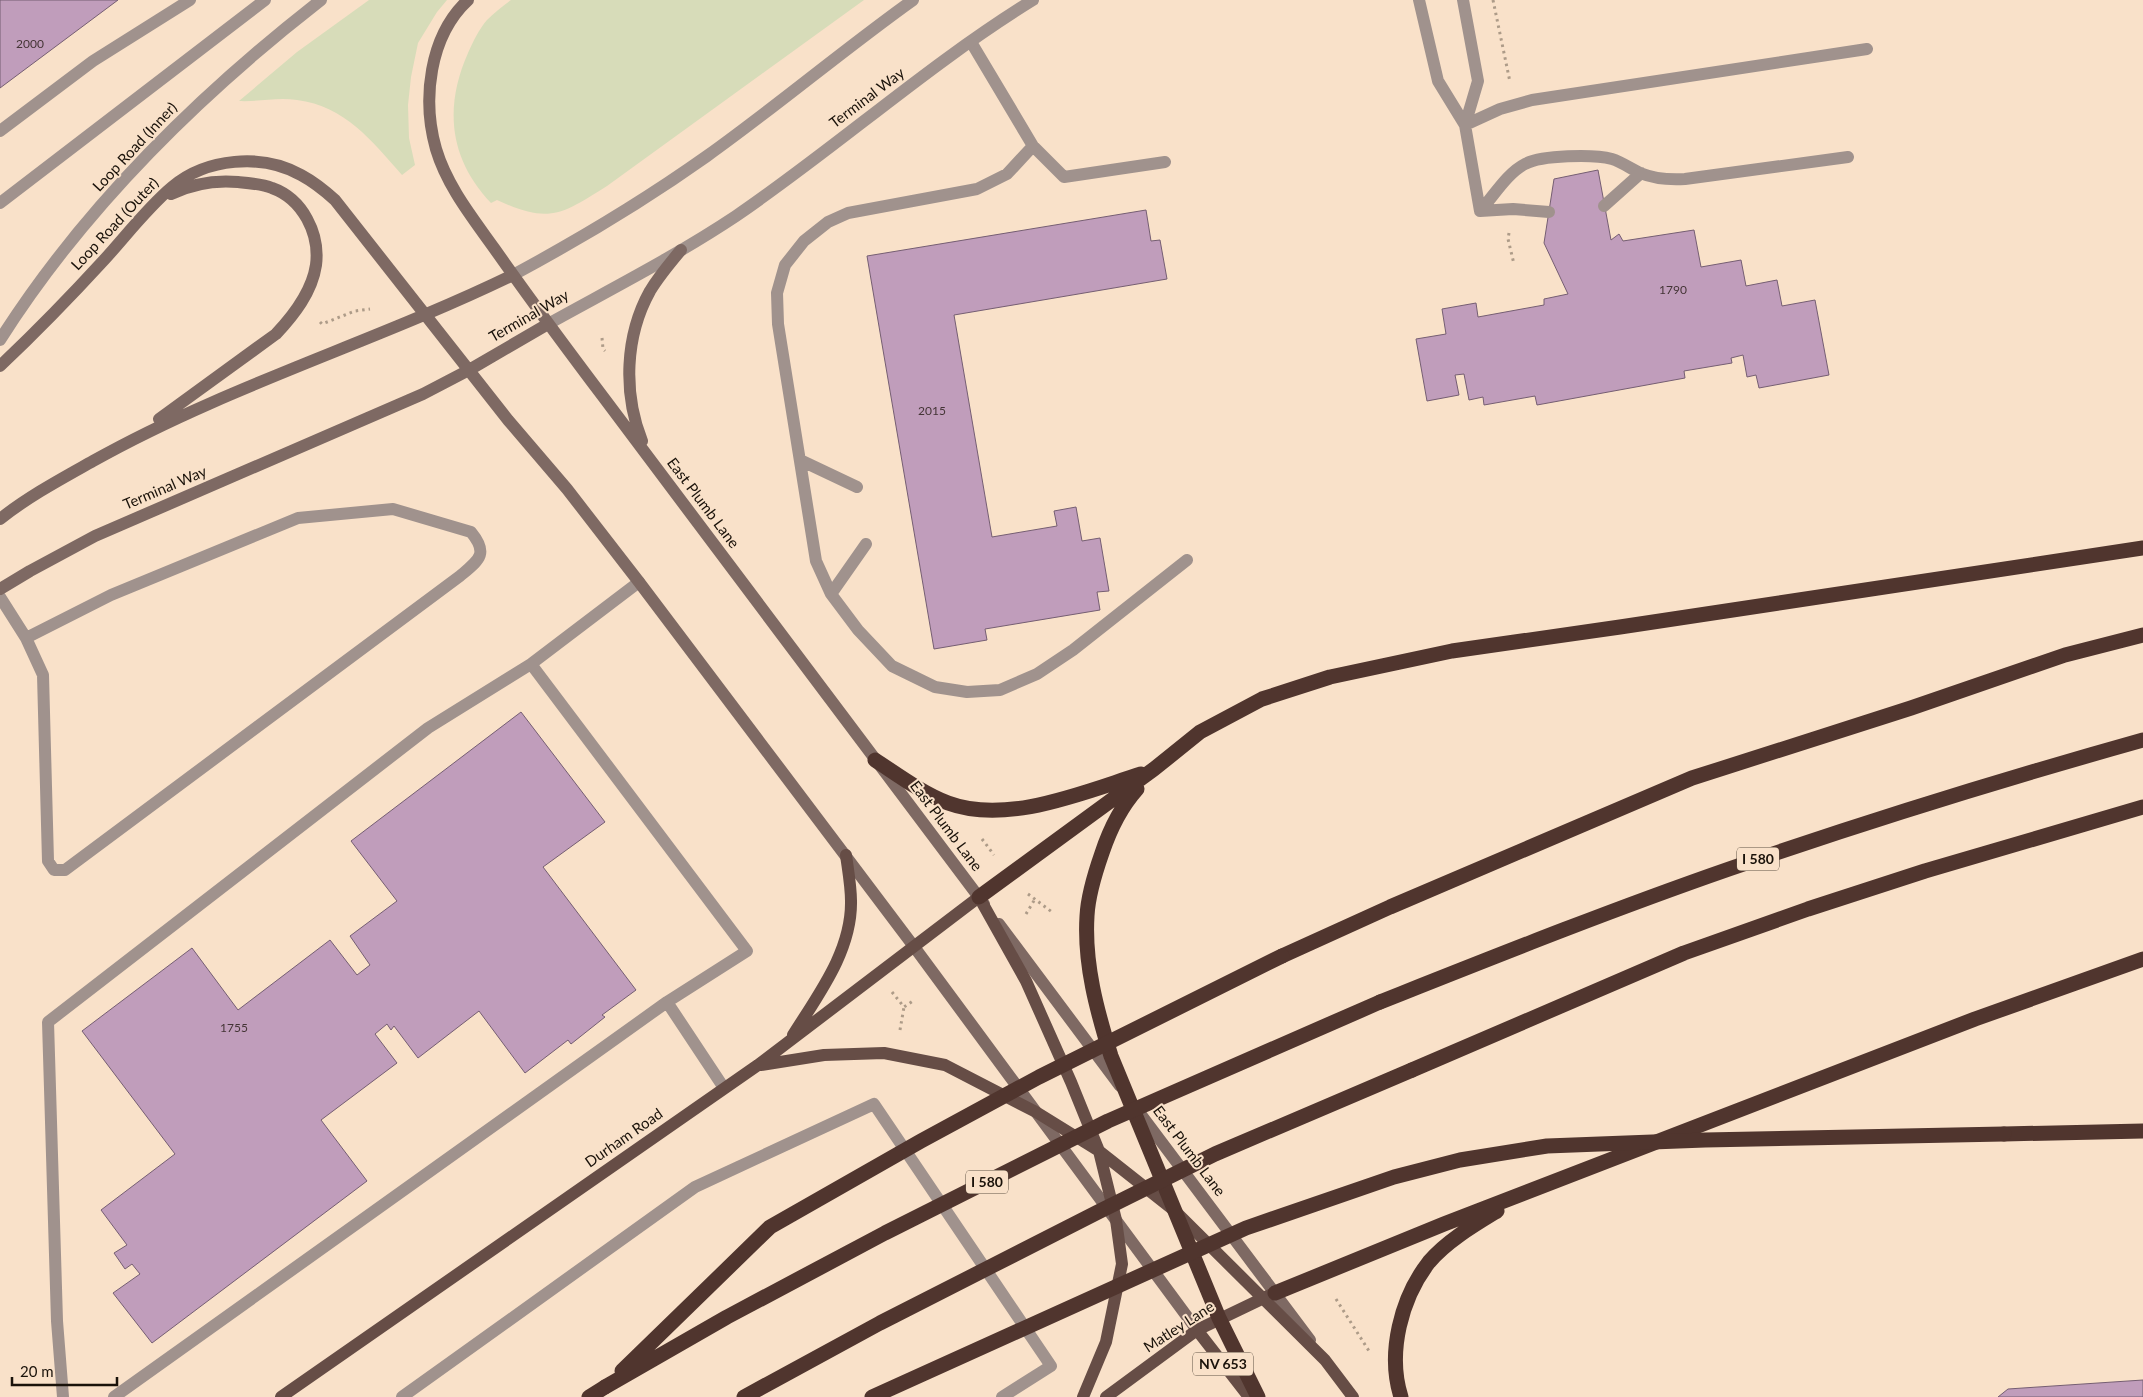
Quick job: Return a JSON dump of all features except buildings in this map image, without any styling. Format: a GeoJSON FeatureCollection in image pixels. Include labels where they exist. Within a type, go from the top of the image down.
{"type":"FeatureCollection","features":[{"type":"Feature","properties":{"kind":"highway"},"geometry":{"type":"LineString","coordinates":[[979,897],[1154,770],[1200,732],[1262,699],[1330,677],[1452,651],[1630,626],[2143,548]]}},
{"type":"Feature","properties":{"kind":"highway"},"geometry":{"type":"LineString","coordinates":[[605,1387],[770,1227],[913,1145],[1039,1077],[1282,956],[1400,903],[1692,778],[1911,708],[2065,655],[2143,635]]}},
{"type":"Feature","properties":{"kind":"highway","name":"I 580"},"geometry":{"type":"LineString","coordinates":[[589,1397],[727,1317],[876,1238],[1108,1121],[1380,1002],[1533,941],[1727,870],[1966,791],[2143,740]]}},
{"type":"Feature","properties":{"kind":"highway"},"geometry":{"type":"LineString","coordinates":[[876,760],[918,788],[948,803],[978,810],[1014,809],[1062,799],[1154,770]]}},
{"type":"Feature","properties":{"kind":"highway"},"geometry":{"type":"LineString","coordinates":[[1154,770],[1123,805],[1107,838],[1093,879],[1087,916],[1089,968],[1098,1013],[1111,1056],[1220,1318],[1258,1397]]}},
{"type":"Feature","properties":{"kind":"highway"},"geometry":{"type":"LineString","coordinates":[[744,1397],[888,1318],[1215,1154],[1684,953],[1808,909],[1925,871],[2143,807]]}},
{"type":"Feature","properties":{"kind":"highway"},"geometry":{"type":"LineString","coordinates":[[1269,1295],[1530,1191],[1966,1023],[2143,959]]}},
{"type":"Feature","properties":{"kind":"highway"},"geometry":{"type":"LineString","coordinates":[[872,1397],[1246,1228],[1394,1177],[1460,1160],[1557,1146],[1705,1140],[2143,1132]]}},
{"type":"Feature","properties":{"kind":"highway"},"geometry":{"type":"LineString","coordinates":[[1401,1397],[1398,1387],[1396,1357],[1400,1323],[1411,1291],[1430,1261],[1464,1232],[1530,1191]]}},
{"type":"Feature","properties":{"kind":"main road"},"geometry":{"type":"LineString","coordinates":[[0,518],[42,489],[125,443],[185,414],[246,387],[426,315],[513,275],[459,198],[446,174],[436,149],[430,123],[429,98],[437,48],[448,25],[468,0]]}},
{"type":"Feature","properties":{"kind":"main road","name":"Loop Road (Outer)"},"geometry":{"type":"LineString","coordinates":[[0,366],[73,293],[173,186],[192,174],[214,166],[237,162],[258,162],[279,166],[300,174],[318,185],[335,200],[426,315]]}},
{"type":"Feature","properties":{"kind":"main road"},"geometry":{"type":"LineString","coordinates":[[125,443],[276,334],[302,302],[316,266],[315,241],[306,217],[286,195],[272,188],[250,183],[226,181],[179,190],[156,202]]}},
{"type":"Feature","properties":{"kind":"main road"},"geometry":{"type":"LineString","coordinates":[[647,455],[636,427],[630,398],[629,368],[633,338],[640,314],[650,291],[664,269],[681,250]]}},
{"type":"Feature","properties":{"kind":"main road","name":"East Plumb Lane"},"geometry":{"type":"LineString","coordinates":[[513,275],[1130,1100],[1269,1295],[1325,1360],[1353,1397]]}},
{"type":"Feature","properties":{"kind":"main road","name":"NV 653"},"geometry":{"type":"LineString","coordinates":[[426,315],[508,420],[568,488],[846,855],[1197,1330],[1250,1397]]}},
{"type":"Feature","properties":{"kind":"main road","name":"Terminal Way"},"geometry":{"type":"LineString","coordinates":[[0,589],[38,566],[95,536],[423,394],[469,370],[548,324]]}},
{"type":"Feature","properties":{"kind":"main road"},"geometry":{"type":"LineString","coordinates":[[790,1041],[835,967],[846,936],[852,902],[846,855]]}},
{"type":"Feature","properties":{"kind":"main road"},"geometry":{"type":"LineString","coordinates":[[979,897],[1026,981],[1071,1082],[1099,1151],[1116,1220],[1122,1264],[1106,1342],[1083,1397]]}},
{"type":"Feature","properties":{"kind":"main road","name":"Durham Road"},"geometry":{"type":"LineString","coordinates":[[281,1397],[758,1065],[915,948],[979,897]]}},
{"type":"Feature","properties":{"kind":"main road"},"geometry":{"type":"LineString","coordinates":[[758,1065],[824,1054],[884,1053],[945,1065],[1036,1112],[1099,1151],[1175,1210],[1269,1295]]}},
{"type":"Feature","properties":{"kind":"main road","name":"Matley Lane"},"geometry":{"type":"LineString","coordinates":[[1106,1397],[1197,1330],[1269,1295]]}},
{"type":"Feature","properties":{"kind":"street"},"geometry":{"type":"LineString","coordinates":[[0,130],[93,61],[190,0]]}},
{"type":"Feature","properties":{"kind":"street"},"geometry":{"type":"LineString","coordinates":[[0,203],[265,0]]}},
{"type":"Feature","properties":{"kind":"street","name":"Loop Road (Inner)"},"geometry":{"type":"LineString","coordinates":[[0,340],[51,267],[92,216],[173,129],[210,92],[266,43],[321,0]]}},
{"type":"Feature","properties":{"kind":"street"},"geometry":{"type":"LineString","coordinates":[[513,275],[580,238],[658,190],[913,0]]}},
{"type":"Feature","properties":{"kind":"street","name":"Terminal Way"},"geometry":{"type":"LineString","coordinates":[[548,324],[681,250],[734,216],[786,180],[971,42],[1034,0]]}},
{"type":"Feature","properties":{"kind":"street"},"geometry":{"type":"LineString","coordinates":[[1419,0],[1438,81],[1465,125],[1480,211]]}},
{"type":"Feature","properties":{"kind":"street"},"geometry":{"type":"LineString","coordinates":[[1463,0],[1478,81],[1465,125]]}},
{"type":"Feature","properties":{"kind":"street"},"geometry":{"type":"LineString","coordinates":[[971,42],[1033,146],[1064,177],[1164,162]]}},
{"type":"Feature","properties":{"kind":"street"},"geometry":{"type":"LineString","coordinates":[[1465,125],[1500,109],[1532,100],[1867,49]]}},
{"type":"Feature","properties":{"kind":"street"},"geometry":{"type":"LineString","coordinates":[[1033,146],[1007,174],[977,189],[848,213],[828,222],[804,241],[785,265],[777,293],[778,324],[816,561],[831,594],[858,630],[892,666],[935,687],[968,692],[1000,690],[1037,674],[1073,650],[1187,560]]}},
{"type":"Feature","properties":{"kind":"street"},"geometry":{"type":"LineString","coordinates":[[1480,211],[1508,178],[1525,164],[1549,158],[1586,156],[1612,159],[1641,174],[1661,180],[1685,179],[1848,157]]}},
{"type":"Feature","properties":{"kind":"street"},"geometry":{"type":"LineString","coordinates":[[1604,206],[1641,174]]}},
{"type":"Feature","properties":{"kind":"street"},"geometry":{"type":"LineString","coordinates":[[1480,211],[1513,209],[1549,212]]}},
{"type":"Feature","properties":{"kind":"street"},"geometry":{"type":"LineString","coordinates":[[800,460],[857,487]]}},
{"type":"Feature","properties":{"kind":"street"},"geometry":{"type":"LineString","coordinates":[[0,597],[26,638],[43,674],[48,861],[54,870],[65,870],[460,576],[478,560],[482,550],[471,532],[393,509],[298,518],[111,595],[26,638]]}},
{"type":"Feature","properties":{"kind":"street"},"geometry":{"type":"LineString","coordinates":[[831,594],[866,544]]}},
{"type":"Feature","properties":{"kind":"street"},"geometry":{"type":"LineString","coordinates":[[63,1397],[57,1321],[48,1022],[428,728],[530,664],[639,582]]}},
{"type":"Feature","properties":{"kind":"street"},"geometry":{"type":"LineString","coordinates":[[114,1397],[667,1002],[747,951],[530,664]]}},
{"type":"Feature","properties":{"kind":"street"},"geometry":{"type":"LineString","coordinates":[[667,1002],[724,1088]]}},
{"type":"Feature","properties":{"kind":"street"},"geometry":{"type":"LineString","coordinates":[[402,1397],[695,1187],[874,1104],[1051,1366],[1002,1397]]}},
{"type":"Feature","properties":{"kind":"path"},"geometry":{"type":"LineString","coordinates":[[320,322],[322,324],[354,311],[373,309]]}},
{"type":"Feature","properties":{"kind":"path"},"geometry":{"type":"LineString","coordinates":[[602,338],[603,349]]}},
{"type":"Feature","properties":{"kind":"path"},"geometry":{"type":"LineString","coordinates":[[982,839],[998,860]]}},
{"type":"Feature","properties":{"kind":"path"},"geometry":{"type":"LineString","coordinates":[[1021,890],[1052,912]]}},
{"type":"Feature","properties":{"kind":"path"},"geometry":{"type":"LineString","coordinates":[[1026,914],[1035,899]]}},
{"type":"Feature","properties":{"kind":"path"},"geometry":{"type":"LineString","coordinates":[[892,991],[904,1007]]}},
{"type":"Feature","properties":{"kind":"path"},"geometry":{"type":"LineString","coordinates":[[900,1030],[904,1007],[912,1000]]}},
{"type":"Feature","properties":{"kind":"path"},"geometry":{"type":"LineString","coordinates":[[1336,1298],[1370,1354]]}},
{"type":"Feature","properties":{"kind":"green space"},"geometry":{"type":"Polygon","coordinates":[[[369,0],[447,0],[437,12],[418,43],[408,105],[409,138],[415,165],[402,175],[356,127],[329,109],[290,99],[239,101],[297,52],[369,0]]]}},
{"type":"Feature","properties":{"kind":"green space"},"geometry":{"type":"Polygon","coordinates":[[[511,0],[864,0],[607,186],[566,210],[543,214],[530,212],[497,200],[491,203],[466,169],[455,132],[456,93],[460,73],[468,53],[476,36],[487,20],[511,0]]]}}]}
